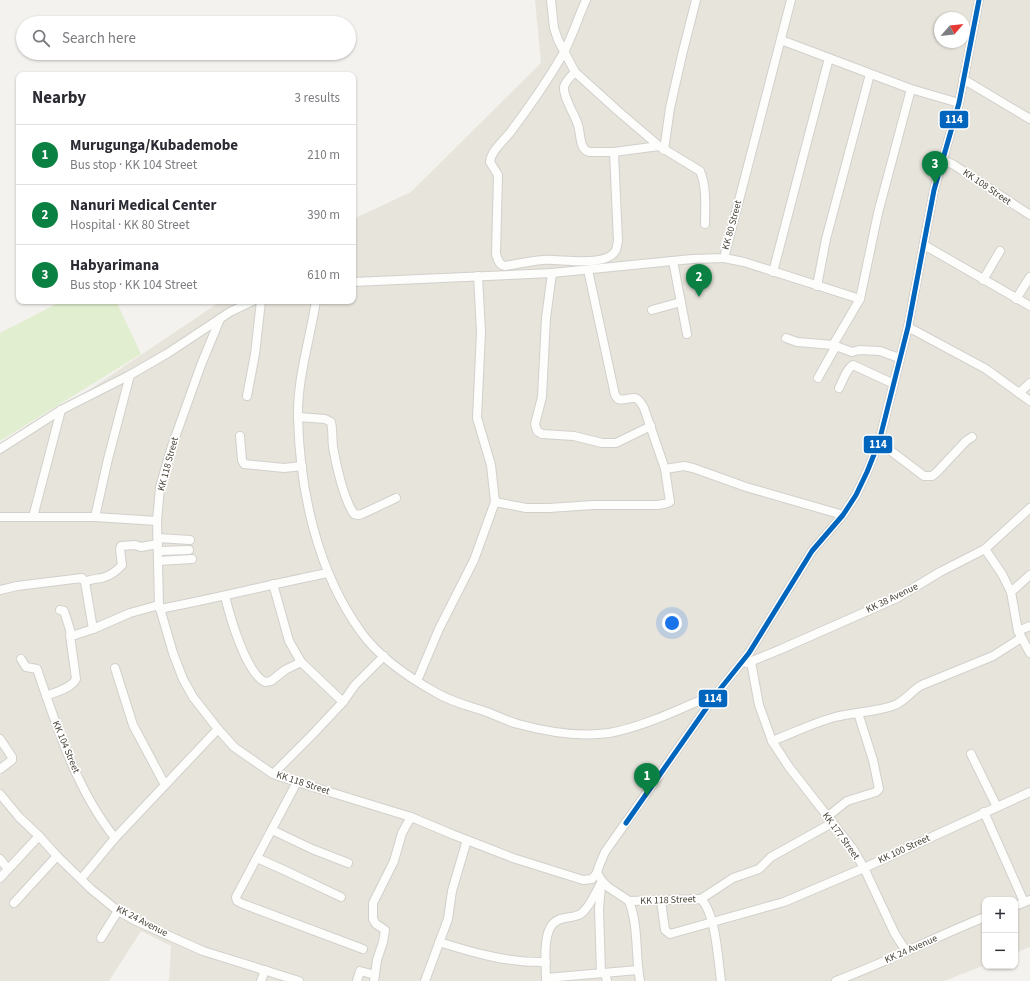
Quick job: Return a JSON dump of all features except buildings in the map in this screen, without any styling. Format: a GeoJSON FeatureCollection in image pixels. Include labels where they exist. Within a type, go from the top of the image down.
{"type":"FeatureCollection","features":[{"type":"Feature","properties":{"kind":"street"},"geometry":{"type":"LineString","coordinates":[[551,0],[554,28],[564,53],[575,72],[662,148],[700,170],[703,176],[706,202],[705,224]]}},
{"type":"Feature","properties":{"kind":"street"},"geometry":{"type":"LineString","coordinates":[[586,0],[564,53],[534,100],[508,137],[490,159],[490,162],[498,175],[496,254],[498,262],[505,266],[542,260],[583,262],[601,260],[612,255],[616,250],[618,241],[614,152]]}},
{"type":"Feature","properties":{"kind":"street"},"geometry":{"type":"LineString","coordinates":[[662,148],[682,55],[696,0]]}},
{"type":"Feature","properties":{"kind":"street","name":"KK 80 Street"},"geometry":{"type":"LineString","coordinates":[[356,282],[552,273],[673,261],[724,258],[791,0]]}},
{"type":"Feature","properties":{"kind":"street"},"geometry":{"type":"LineString","coordinates":[[597,874],[605,852],[717,693],[739,666],[812,551],[843,515],[856,495],[867,472],[879,442],[908,327],[934,190],[959,103],[979,0]]}},
{"type":"Feature","properties":{"kind":"street"},"geometry":{"type":"LineString","coordinates":[[781,40],[911,89],[959,103]]}},
{"type":"Feature","properties":{"kind":"street"},"geometry":{"type":"LineString","coordinates":[[773,272],[829,58]]}},
{"type":"Feature","properties":{"kind":"street"},"geometry":{"type":"LineString","coordinates":[[575,72],[564,87],[565,93],[576,118],[585,151],[614,152],[662,148]]}},
{"type":"Feature","properties":{"kind":"street"},"geometry":{"type":"LineString","coordinates":[[817,286],[826,239],[870,74]]}},
{"type":"Feature","properties":{"kind":"street"},"geometry":{"type":"LineString","coordinates":[[963,79],[1030,119]]}},
{"type":"Feature","properties":{"kind":"street"},"geometry":{"type":"LineString","coordinates":[[818,378],[860,299],[878,213],[911,89]]}},
{"type":"Feature","properties":{"kind":"street","name":"KK 108 Street"},"geometry":{"type":"LineString","coordinates":[[943,160],[954,165],[1030,215]]}},
{"type":"Feature","properties":{"kind":"street"},"geometry":{"type":"LineString","coordinates":[[924,245],[1030,306]]}},
{"type":"Feature","properties":{"kind":"street"},"geometry":{"type":"LineString","coordinates":[[983,280],[1000,251]]}},
{"type":"Feature","properties":{"kind":"street"},"geometry":{"type":"LineString","coordinates":[[724,258],[744,262],[860,299]]}},
{"type":"Feature","properties":{"kind":"street"},"geometry":{"type":"LineString","coordinates":[[673,261],[687,334]]}},
{"type":"Feature","properties":{"kind":"street"},"geometry":{"type":"LineString","coordinates":[[495,502],[526,508],[541,508],[593,505],[664,504],[670,502],[671,498],[665,469],[651,426],[639,399],[621,400],[615,395],[588,270]]}},
{"type":"Feature","properties":{"kind":"street"},"geometry":{"type":"LineString","coordinates":[[552,273],[546,318],[542,397],[535,424],[538,431],[542,434],[574,436],[610,444],[616,443],[651,426]]}},
{"type":"Feature","properties":{"kind":"street"},"geometry":{"type":"LineString","coordinates":[[417,681],[439,629],[474,560],[495,502],[491,465],[477,418],[481,332],[478,276]]}},
{"type":"Feature","properties":{"kind":"street"},"geometry":{"type":"LineString","coordinates":[[1016,299],[1030,277]]}},
{"type":"Feature","properties":{"kind":"street"},"geometry":{"type":"LineString","coordinates":[[652,310],[681,302]]}},
{"type":"Feature","properties":{"kind":"street"},"geometry":{"type":"LineString","coordinates":[[0,449],[61,410],[168,354],[220,319],[248,304]]}},
{"type":"Feature","properties":{"kind":"street"},"geometry":{"type":"LineString","coordinates":[[247,396],[255,354],[261,304]]}},
{"type":"Feature","properties":{"kind":"street"},"geometry":{"type":"LineString","coordinates":[[315,304],[304,364],[298,417],[302,466],[308,510],[328,573],[361,632],[384,656],[417,681],[436,693],[454,701],[516,723],[570,733],[592,734],[633,727],[717,693]]}},
{"type":"Feature","properties":{"kind":"street","name":"KK 118 Street"},"geometry":{"type":"LineString","coordinates":[[220,319],[201,365],[172,446],[160,487],[157,520],[160,607],[182,679],[202,710],[234,746],[257,764],[273,774],[411,817],[513,858],[583,880],[592,879],[597,874],[602,881],[629,901],[701,899],[706,904],[712,923],[721,981]]}},
{"type":"Feature","properties":{"kind":"street"},"geometry":{"type":"LineString","coordinates":[[908,327],[986,369],[1030,401]]}},
{"type":"Feature","properties":{"kind":"street"},"geometry":{"type":"LineString","coordinates":[[786,338],[797,342],[834,346],[852,352],[859,350],[880,351],[899,358]]}},
{"type":"Feature","properties":{"kind":"street"},"geometry":{"type":"LineString","coordinates":[[839,388],[851,366],[894,384]]}},
{"type":"Feature","properties":{"kind":"street"},"geometry":{"type":"LineString","coordinates":[[95,517],[108,459],[130,375]]}},
{"type":"Feature","properties":{"kind":"street"},"geometry":{"type":"LineString","coordinates":[[1019,393],[1030,383]]}},
{"type":"Feature","properties":{"kind":"street"},"geometry":{"type":"LineString","coordinates":[[33,517],[61,410]]}},
{"type":"Feature","properties":{"kind":"street"},"geometry":{"type":"LineString","coordinates":[[298,417],[325,419],[331,422],[333,447],[337,466],[354,514],[362,514],[396,498]]}},
{"type":"Feature","properties":{"kind":"street"},"geometry":{"type":"LineString","coordinates":[[240,436],[242,460],[244,464],[284,468],[302,466]]}},
{"type":"Feature","properties":{"kind":"street"},"geometry":{"type":"LineString","coordinates":[[879,442],[924,476],[928,477],[936,473],[966,441],[972,437]]}},
{"type":"Feature","properties":{"kind":"street"},"geometry":{"type":"LineString","coordinates":[[665,469],[684,466],[693,468],[746,487],[843,515]]}},
{"type":"Feature","properties":{"kind":"street","name":"KK 38 Avenue"},"geometry":{"type":"LineString","coordinates":[[739,666],[897,598],[940,572],[985,549],[1030,508]]}},
{"type":"Feature","properties":{"kind":"street"},"geometry":{"type":"LineString","coordinates":[[0,517],[95,517],[157,520]]}},
{"type":"Feature","properties":{"kind":"street"},"geometry":{"type":"LineString","coordinates":[[85,582],[90,579],[104,578],[119,569],[122,565],[121,546],[134,545],[141,547],[190,540]]}},
{"type":"Feature","properties":{"kind":"street"},"geometry":{"type":"LineString","coordinates":[[158,544],[188,550]]}},
{"type":"Feature","properties":{"kind":"street"},"geometry":{"type":"LineString","coordinates":[[985,549],[1002,574],[1011,592],[1019,635],[1030,653]]}},
{"type":"Feature","properties":{"kind":"street"},"geometry":{"type":"LineString","coordinates":[[158,561],[192,559]]}},
{"type":"Feature","properties":{"kind":"street"},"geometry":{"type":"LineString","coordinates":[[70,635],[72,636],[93,629],[140,609],[224,596],[328,573]]}},
{"type":"Feature","properties":{"kind":"street"},"geometry":{"type":"LineString","coordinates":[[1011,592],[1030,575]]}},
{"type":"Feature","properties":{"kind":"street"},"geometry":{"type":"LineString","coordinates":[[0,590],[17,586],[82,578],[85,582],[93,629]]}},
{"type":"Feature","properties":{"kind":"street"},"geometry":{"type":"LineString","coordinates":[[273,584],[289,641],[301,662],[343,702]]}},
{"type":"Feature","properties":{"kind":"street"},"geometry":{"type":"LineString","coordinates":[[224,596],[231,622],[239,643],[259,678],[265,682],[272,681],[285,670],[301,662]]}},
{"type":"Feature","properties":{"kind":"street"},"geometry":{"type":"LineString","coordinates":[[46,696],[65,688],[76,679],[66,614],[64,611],[60,610]]}},
{"type":"Feature","properties":{"kind":"street"},"geometry":{"type":"LineString","coordinates":[[772,742],[813,724],[836,717],[896,704],[909,696],[914,689],[922,685],[993,656],[1030,626]]}},
{"type":"Feature","properties":{"kind":"street"},"geometry":{"type":"LineString","coordinates":[[273,774],[343,702],[355,685],[384,656]]}},
{"type":"Feature","properties":{"kind":"street","name":"KK 104 Street"},"geometry":{"type":"LineString","coordinates":[[21,659],[26,667],[37,669],[61,738],[101,820],[115,838]]}},
{"type":"Feature","properties":{"kind":"street","name":"KK 177 Street"},"geometry":{"type":"LineString","coordinates":[[660,901],[665,930],[668,933],[712,923],[784,902],[864,868],[853,849],[784,762],[772,742],[759,704],[751,662]]}},
{"type":"Feature","properties":{"kind":"street"},"geometry":{"type":"LineString","coordinates":[[115,668],[133,725],[164,785]]}},
{"type":"Feature","properties":{"kind":"street"},"geometry":{"type":"LineString","coordinates":[[701,899],[733,878],[759,869],[771,857],[830,820],[847,801],[876,792],[879,789],[873,760],[858,713]]}},
{"type":"Feature","properties":{"kind":"street"},"geometry":{"type":"LineString","coordinates":[[81,879],[115,838],[218,729]]}},
{"type":"Feature","properties":{"kind":"street"},"geometry":{"type":"LineString","coordinates":[[0,739],[12,757],[12,760],[0,769]]}},
{"type":"Feature","properties":{"kind":"street"},"geometry":{"type":"LineString","coordinates":[[971,754],[997,807]]}},
{"type":"Feature","properties":{"kind":"street"},"geometry":{"type":"LineString","coordinates":[[297,782],[237,893],[237,901],[363,949]]}},
{"type":"Feature","properties":{"kind":"street","name":"KK 100 Street"},"geometry":{"type":"LineString","coordinates":[[864,868],[1030,792]]}},
{"type":"Feature","properties":{"kind":"street","name":"KK 24 Avenue"},"geometry":{"type":"LineString","coordinates":[[0,794],[19,817],[57,856],[118,911],[136,921],[204,951],[299,981]]}},
{"type":"Feature","properties":{"kind":"street"},"geometry":{"type":"LineString","coordinates":[[984,812],[1027,901]]}},
{"type":"Feature","properties":{"kind":"street"},"geometry":{"type":"LineString","coordinates":[[357,981],[359,972],[374,978],[385,930],[376,924],[373,919],[373,903],[394,861],[402,833],[411,817]]}},
{"type":"Feature","properties":{"kind":"street"},"geometry":{"type":"LineString","coordinates":[[272,830],[312,849],[348,863]]}},
{"type":"Feature","properties":{"kind":"street"},"geometry":{"type":"LineString","coordinates":[[0,878],[39,836]]}},
{"type":"Feature","properties":{"kind":"street"},"geometry":{"type":"LineString","coordinates":[[426,981],[448,919],[452,891],[467,840]]}},
{"type":"Feature","properties":{"kind":"street"},"geometry":{"type":"LineString","coordinates":[[14,903],[57,856]]}},
{"type":"Feature","properties":{"kind":"street"},"geometry":{"type":"LineString","coordinates":[[257,858],[341,897]]}},
{"type":"Feature","properties":{"kind":"street"},"geometry":{"type":"LineString","coordinates":[[0,859],[8,869]]}},
{"type":"Feature","properties":{"kind":"street"},"geometry":{"type":"LineString","coordinates":[[864,868],[895,934],[906,952]]}},
{"type":"Feature","properties":{"kind":"street"},"geometry":{"type":"LineString","coordinates":[[602,881],[591,902],[581,914],[563,918],[550,928],[546,940],[546,979],[604,976],[638,970]]}},
{"type":"Feature","properties":{"kind":"street"},"geometry":{"type":"LineString","coordinates":[[602,881],[599,908],[604,976]]}},
{"type":"Feature","properties":{"kind":"street"},"geometry":{"type":"LineString","coordinates":[[629,901],[635,922],[640,981]]}},
{"type":"Feature","properties":{"kind":"street"},"geometry":{"type":"LineString","coordinates":[[101,938],[118,911]]}},
{"type":"Feature","properties":{"kind":"street","name":"KK 24 Avenue"},"geometry":{"type":"LineString","coordinates":[[836,981],[982,918]]}},
{"type":"Feature","properties":{"kind":"street"},"geometry":{"type":"LineString","coordinates":[[439,942],[474,953],[498,958],[529,962],[546,962]]}},
{"type":"Feature","properties":{"kind":"street"},"geometry":{"type":"LineString","coordinates":[[261,981],[265,970]]}},
{"type":"Feature","properties":{"kind":"shaded area"},"geometry":{"type":"Polygon","coordinates":[[[535,0],[1030,0],[1030,947],[1018,952],[1018,897],[982,897],[982,966],[944,981],[169,981],[171,946],[141,931],[109,981],[0,981],[0,450],[217,304],[356,304],[356,218],[411,192],[541,63],[535,0]]]}},
{"type":"Feature","properties":{"kind":"green space"},"geometry":{"type":"Polygon","coordinates":[[[56,304],[117,304],[141,354],[0,441],[0,333],[56,304]]]}},
{"type":"Feature","properties":{"kind":"transit line","name":"114"},"geometry":{"type":"LineString","coordinates":[[626,823],[717,693],[749,653],[812,551],[843,515],[856,495],[867,472],[879,442],[908,327],[934,190],[959,103],[979,0]]}},
{"type":"Feature","properties":{"kind":"place","name":"Habyarimana"},"geometry":{"type":"Point","coordinates":[935,184]}},
{"type":"Feature","properties":{"kind":"place","name":"Nanuri Medical Center"},"geometry":{"type":"Point","coordinates":[699,297]}},
{"type":"Feature","properties":{"kind":"place","name":"Murugunga/Kubademobe"},"geometry":{"type":"Point","coordinates":[647,796]}}]}
